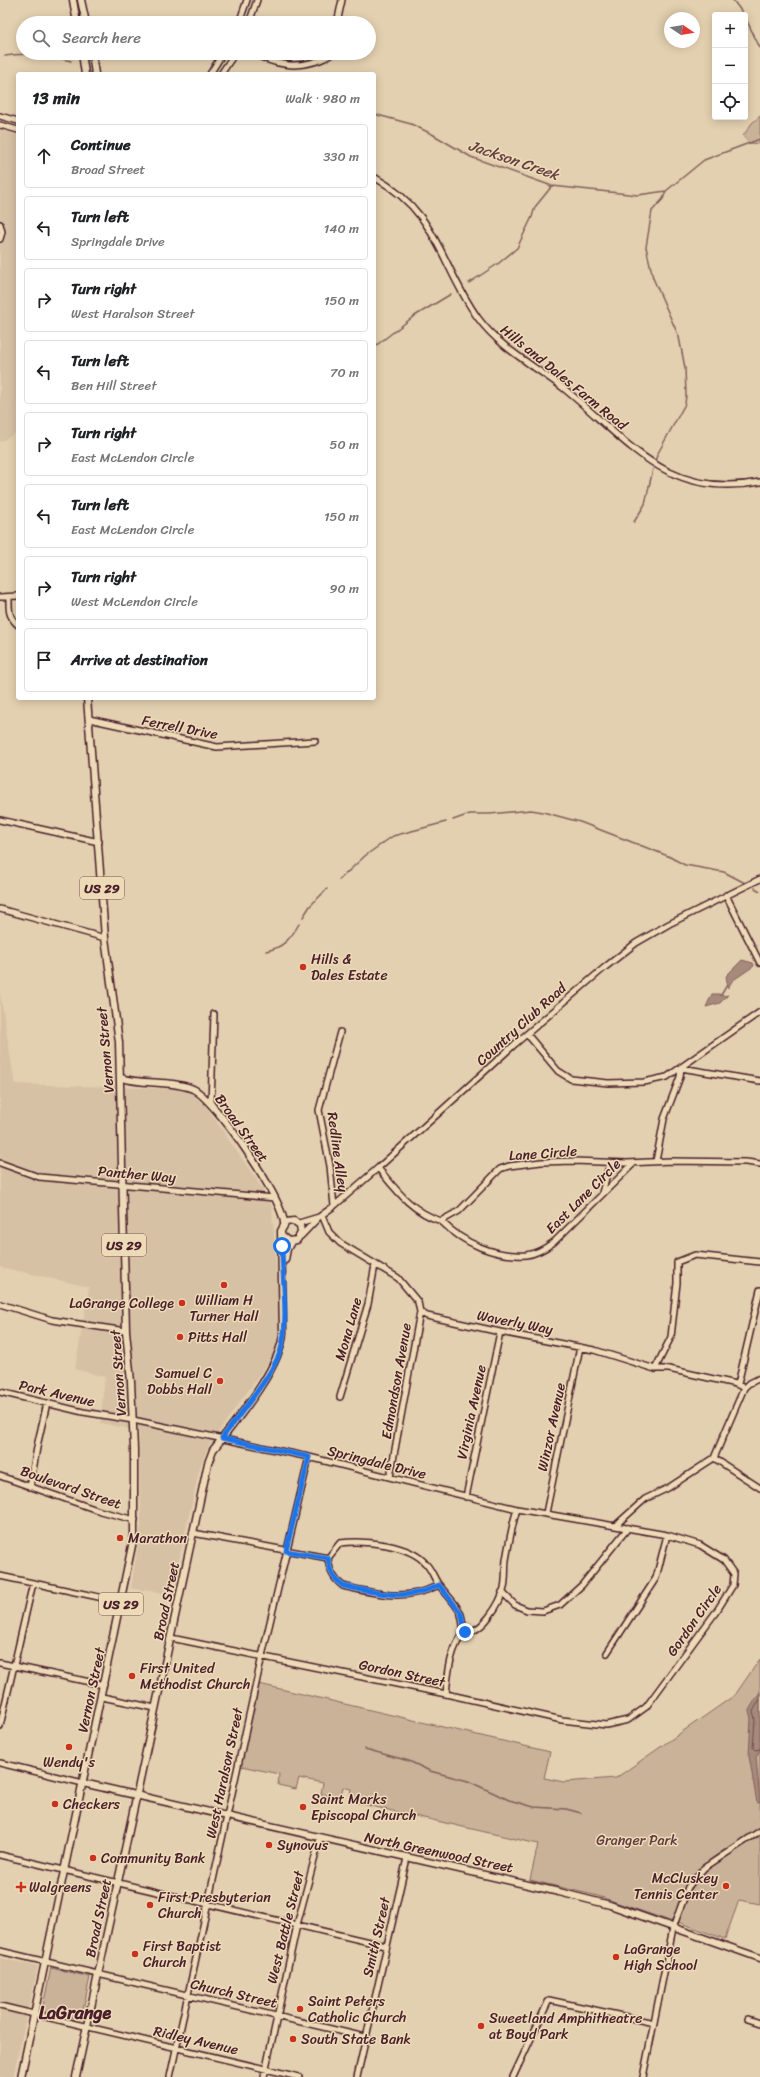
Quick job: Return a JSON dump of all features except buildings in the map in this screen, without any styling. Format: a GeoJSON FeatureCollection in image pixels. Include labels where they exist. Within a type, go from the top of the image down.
{"type":"FeatureCollection","features":[{"type":"Feature","properties":{"kind":"main road"},"geometry":{"type":"LineString","coordinates":[[73,0],[76,16]]}},
{"type":"Feature","properties":{"kind":"main road"},"geometry":{"type":"LineString","coordinates":[[82,0],[85,16]]}},
{"type":"Feature","properties":{"kind":"main road"},"geometry":{"type":"LineString","coordinates":[[83,60],[85,72]]}},
{"type":"Feature","properties":{"kind":"main road"},"geometry":{"type":"LineString","coordinates":[[93,60],[95,72]]}},
{"type":"Feature","properties":{"kind":"main road","name":"Vernon Street"},"geometry":{"type":"LineString","coordinates":[[34,2014],[122,1602],[133,1545],[135,1520],[132,1382],[126,1331],[119,1042],[105,938],[87,700]]}},
{"type":"Feature","properties":{"kind":"main road","name":"Broad Street"},"geometry":{"type":"LineString","coordinates":[[121,1078],[132,1082],[186,1087],[200,1093],[211,1104],[255,1164],[280,1208],[284,1223]]}},
{"type":"Feature","properties":{"kind":"main road","name":"Broad Street"},"geometry":{"type":"LineString","coordinates":[[280,1208],[297,1222]]}},
{"type":"Feature","properties":{"kind":"main road"},"geometry":{"type":"LineString","coordinates":[[297,1222],[301,1228],[300,1236],[297,1240],[291,1242],[282,1236],[281,1231],[284,1223],[297,1222]]}},
{"type":"Feature","properties":{"kind":"main road","name":"Broad Street"},"geometry":{"type":"LineString","coordinates":[[76,2077],[208,1463],[213,1450],[270,1371],[280,1354],[283,1338],[282,1236]]}},
{"type":"Feature","properties":{"kind":"main road","name":"Broad Street"},"geometry":{"type":"LineString","coordinates":[[283,1269],[287,1249],[291,1242]]}},
{"type":"Feature","properties":{"kind":"main road","name":"North Greenwood Street"},"geometry":{"type":"LineString","coordinates":[[83,1783],[610,1905],[760,1958]]}},
{"type":"Feature","properties":{"kind":"main road","name":"US 29"},"geometry":{"type":"LineString","coordinates":[[21,2077],[34,2014]]}},
{"type":"Feature","properties":{"kind":"street"},"geometry":{"type":"LineString","coordinates":[[241,16],[247,0]]}},
{"type":"Feature","properties":{"kind":"street"},"geometry":{"type":"LineString","coordinates":[[252,16],[257,0]]}},
{"type":"Feature","properties":{"kind":"street"},"geometry":{"type":"LineString","coordinates":[[339,16],[342,0]]}},
{"type":"Feature","properties":{"kind":"street"},"geometry":{"type":"LineString","coordinates":[[211,72],[219,60]]}},
{"type":"Feature","properties":{"kind":"street"},"geometry":{"type":"LineString","coordinates":[[222,72],[230,60]]}},
{"type":"Feature","properties":{"kind":"street"},"geometry":{"type":"LineString","coordinates":[[268,60],[290,65],[315,62],[320,60]]}},
{"type":"Feature","properties":{"kind":"street"},"geometry":{"type":"LineString","coordinates":[[0,116],[16,120]]}},
{"type":"Feature","properties":{"kind":"street"},"geometry":{"type":"LineString","coordinates":[[0,125],[16,129]]}},
{"type":"Feature","properties":{"kind":"street","name":"Hills and Dales Farm Road"},"geometry":{"type":"LineString","coordinates":[[376,178],[402,196],[424,220],[436,239],[472,309],[493,336],[573,396],[641,456],[668,472],[698,482],[728,485],[760,482]]}},
{"type":"Feature","properties":{"kind":"street"},"geometry":{"type":"LineString","coordinates":[[0,224],[2,232],[0,239]]}},
{"type":"Feature","properties":{"kind":"street"},"geometry":{"type":"LineString","coordinates":[[0,597],[16,596]]}},
{"type":"Feature","properties":{"kind":"street"},"geometry":{"type":"LineString","coordinates":[[9,597],[8,613],[11,619],[16,623]]}},
{"type":"Feature","properties":{"kind":"street","name":"Ferrell Drive"},"geometry":{"type":"LineString","coordinates":[[89,719],[217,747],[315,741]]}},
{"type":"Feature","properties":{"kind":"street"},"geometry":{"type":"LineString","coordinates":[[0,820],[99,842]]}},
{"type":"Feature","properties":{"kind":"street","name":"Country Club Road"},"geometry":{"type":"LineString","coordinates":[[300,1236],[527,1034],[604,968],[636,943],[726,895],[760,879]]}},
{"type":"Feature","properties":{"kind":"street"},"geometry":{"type":"LineString","coordinates":[[726,895],[760,963]]}},
{"type":"Feature","properties":{"kind":"street"},"geometry":{"type":"LineString","coordinates":[[0,909],[105,938]]}},
{"type":"Feature","properties":{"kind":"street"},"geometry":{"type":"LineString","coordinates":[[527,1034],[558,1072],[571,1079],[608,1083],[644,1082],[667,1077],[760,1012]]}},
{"type":"Feature","properties":{"kind":"street"},"geometry":{"type":"LineString","coordinates":[[211,1104],[214,1014]]}},
{"type":"Feature","properties":{"kind":"street","name":"Redline Alley"},"geometry":{"type":"LineString","coordinates":[[334,1206],[329,1160],[319,1110],[340,1032]]}},
{"type":"Feature","properties":{"kind":"street"},"geometry":{"type":"LineString","coordinates":[[681,1068],[760,1081]]}},
{"type":"Feature","properties":{"kind":"street"},"geometry":{"type":"LineString","coordinates":[[656,1161],[664,1119],[680,1077],[681,1068]]}},
{"type":"Feature","properties":{"kind":"street","name":"Lane Circle"},"geometry":{"type":"LineString","coordinates":[[441,1221],[459,1211],[500,1169],[509,1166],[542,1162],[574,1161],[610,1163],[656,1161],[746,1162],[760,1164]]}},
{"type":"Feature","properties":{"kind":"street","name":"Panther Way"},"geometry":{"type":"LineString","coordinates":[[0,1163],[39,1177],[275,1198]]}},
{"type":"Feature","properties":{"kind":"street"},"geometry":{"type":"LineString","coordinates":[[600,1196],[610,1163]]}},
{"type":"Feature","properties":{"kind":"street","name":"East Lane Circle"},"geometry":{"type":"LineString","coordinates":[[441,1221],[460,1238],[481,1248],[508,1254],[527,1255],[543,1250],[554,1242],[634,1163]]}},
{"type":"Feature","properties":{"kind":"street"},"geometry":{"type":"LineString","coordinates":[[378,1168],[399,1194],[426,1216],[441,1221]]}},
{"type":"Feature","properties":{"kind":"street"},"geometry":{"type":"LineString","coordinates":[[321,1216],[331,1235],[375,1265],[398,1278],[418,1302],[420,1312]]}},
{"type":"Feature","properties":{"kind":"street","name":"Country Club Road"},"geometry":{"type":"LineString","coordinates":[[297,1222],[321,1216]]}},
{"type":"Feature","properties":{"kind":"street"},"geometry":{"type":"LineString","coordinates":[[655,1369],[671,1337],[677,1284],[677,1262],[696,1255],[760,1262]]}},
{"type":"Feature","properties":{"kind":"street","name":"Mona Lane"},"geometry":{"type":"LineString","coordinates":[[340,1397],[368,1304],[375,1265]]}},
{"type":"Feature","properties":{"kind":"street"},"geometry":{"type":"LineString","coordinates":[[738,1384],[760,1290]]}},
{"type":"Feature","properties":{"kind":"street"},"geometry":{"type":"LineString","coordinates":[[0,1304],[52,1320],[126,1331]]}},
{"type":"Feature","properties":{"kind":"street","name":"Waverly Way"},"geometry":{"type":"LineString","coordinates":[[420,1312],[426,1316],[500,1332],[606,1352],[655,1369],[669,1369],[738,1384],[744,1388]]}},
{"type":"Feature","properties":{"kind":"street","name":"Edmondson Avenue"},"geometry":{"type":"LineString","coordinates":[[390,1477],[420,1312]]}},
{"type":"Feature","properties":{"kind":"street","name":"Virginia Avenue"},"geometry":{"type":"LineString","coordinates":[[466,1497],[500,1332]]}},
{"type":"Feature","properties":{"kind":"street","name":"Winzor Avenue"},"geometry":{"type":"LineString","coordinates":[[546,1512],[580,1347]]}},
{"type":"Feature","properties":{"kind":"street"},"geometry":{"type":"LineString","coordinates":[[616,1526],[646,1499],[668,1488],[714,1458],[744,1388],[748,1384],[760,1378]]}},
{"type":"Feature","properties":{"kind":"street","name":"Park Avenue"},"geometry":{"type":"LineString","coordinates":[[0,1392],[83,1412],[133,1420]]}},
{"type":"Feature","properties":{"kind":"street"},"geometry":{"type":"LineString","coordinates":[[30,1487],[47,1403]]}},
{"type":"Feature","properties":{"kind":"street","name":"Springdale Drive"},"geometry":{"type":"LineString","coordinates":[[133,1420],[309,1457],[517,1509],[546,1512],[616,1526]]}},
{"type":"Feature","properties":{"kind":"street","name":"West Haralson Street"},"geometry":{"type":"LineString","coordinates":[[170,2077],[189,1995],[226,1816],[286,1551],[309,1457]]}},
{"type":"Feature","properties":{"kind":"street"},"geometry":{"type":"LineString","coordinates":[[714,1458],[760,1488]]}},
{"type":"Feature","properties":{"kind":"street","name":"Boulevard Street"},"geometry":{"type":"LineString","coordinates":[[0,1476],[100,1511],[135,1520]]}},
{"type":"Feature","properties":{"kind":"street"},"geometry":{"type":"LineString","coordinates":[[446,1694],[455,1647],[460,1637],[465,1632],[478,1628],[488,1619],[502,1592],[506,1560],[517,1509]]}},
{"type":"Feature","properties":{"kind":"street","name":"Gordon Circle"},"geometry":{"type":"LineString","coordinates":[[616,1526],[666,1535],[700,1546],[724,1560],[734,1574],[733,1585],[672,1673],[646,1707],[628,1720]]}},
{"type":"Feature","properties":{"kind":"street"},"geometry":{"type":"LineString","coordinates":[[502,1592],[515,1605],[527,1610],[543,1611],[560,1605],[582,1585],[628,1528]]}},
{"type":"Feature","properties":{"kind":"street"},"geometry":{"type":"LineString","coordinates":[[193,1533],[328,1558]]}},
{"type":"Feature","properties":{"kind":"street"},"geometry":{"type":"LineString","coordinates":[[607,1653],[656,1578],[666,1535]]}},
{"type":"Feature","properties":{"kind":"street"},"geometry":{"type":"LineString","coordinates":[[328,1558],[340,1543],[352,1542],[404,1549],[418,1556],[426,1563],[439,1585],[461,1613],[465,1632]]}},
{"type":"Feature","properties":{"kind":"street"},"geometry":{"type":"LineString","coordinates":[[328,1558],[332,1575],[337,1582],[343,1586],[398,1596],[416,1594],[439,1585]]}},
{"type":"Feature","properties":{"kind":"street"},"geometry":{"type":"LineString","coordinates":[[0,1576],[122,1602]]}},
{"type":"Feature","properties":{"kind":"street"},"geometry":{"type":"LineString","coordinates":[[0,1726],[33,1583]]}},
{"type":"Feature","properties":{"kind":"street","name":"Gordon Street"},"geometry":{"type":"LineString","coordinates":[[171,1638],[446,1694],[562,1720],[606,1725],[628,1720]]}},
{"type":"Feature","properties":{"kind":"street"},"geometry":{"type":"LineString","coordinates":[[0,1663],[104,1685]]}},
{"type":"Feature","properties":{"kind":"street"},"geometry":{"type":"LineString","coordinates":[[102,1696],[155,1708]]}},
{"type":"Feature","properties":{"kind":"street"},"geometry":{"type":"LineString","coordinates":[[0,1763],[83,1783]]}},
{"type":"Feature","properties":{"kind":"street"},"geometry":{"type":"LineString","coordinates":[[643,2077],[673,1928],[692,1880],[704,1868],[760,1831]]}},
{"type":"Feature","properties":{"kind":"street","name":"West Battle Street"},"geometry":{"type":"LineString","coordinates":[[264,2077],[276,2016],[297,1925],[320,1838]]}},
{"type":"Feature","properties":{"kind":"street"},"geometry":{"type":"LineString","coordinates":[[0,1855],[386,1946]]}},
{"type":"Feature","properties":{"kind":"street","name":"Smith Street"},"geometry":{"type":"LineString","coordinates":[[357,2077],[368,2022],[407,1858]]}},
{"type":"Feature","properties":{"kind":"street","name":"Church Street"},"geometry":{"type":"LineString","coordinates":[[0,1951],[365,2037]]}},
{"type":"Feature","properties":{"kind":"street"},"geometry":{"type":"LineString","coordinates":[[513,2077],[549,2000],[654,2023]]}},
{"type":"Feature","properties":{"kind":"street","name":"Ridley Avenue"},"geometry":{"type":"LineString","coordinates":[[0,2006],[299,2077]]}},
{"type":"Feature","properties":{"kind":"street"},"geometry":{"type":"LineString","coordinates":[[748,2019],[760,2024]]}},
{"type":"Feature","properties":{"kind":"street"},"geometry":{"type":"LineString","coordinates":[[355,2034],[363,2031],[368,2022]]}},
{"type":"Feature","properties":{"kind":"shaded area"},"geometry":{"type":"Polygon","coordinates":[[[0,130],[16,134],[16,433],[0,442],[0,130]]]}},
{"type":"Feature","properties":{"kind":"shaded area","name":"LaGrange College"},"geometry":{"type":"Polygon","coordinates":[[[0,993],[15,1084],[180,1089],[193,1094],[205,1105],[262,1188],[272,1207],[280,1320],[275,1353],[209,1445],[200,1467],[171,1595],[145,1589],[144,1591],[131,1588],[141,1526],[139,1431],[100,1423],[105,1377],[75,1369],[89,1287],[0,1267],[0,993]]]}},
{"type":"Feature","properties":{"kind":"shaded area"},"geometry":{"type":"Polygon","coordinates":[[[0,1958],[38,1966],[13,2077],[0,2077],[0,1958]]]}},
{"type":"Feature","properties":{"kind":"green space"},"geometry":{"type":"Polygon","coordinates":[[[760,116],[760,144],[749,143],[743,136],[752,123],[760,116]]]}},
{"type":"Feature","properties":{"kind":"green space","name":"Granger Park"},"geometry":{"type":"Polygon","coordinates":[[[760,1659],[760,1828],[721,1852],[694,1874],[683,1891],[673,1922],[598,1896],[530,1880],[538,1844],[349,1801],[351,1789],[343,1787],[340,1798],[321,1794],[323,1783],[299,1778],[296,1789],[278,1785],[279,1774],[241,1766],[259,1684],[550,1752],[544,1778],[564,1782],[616,1778],[735,1695],[760,1659]]]}},
{"type":"Feature","properties":{"kind":"green space","name":"McCluskey Tennis Center"},"geometry":{"type":"Polygon","coordinates":[[[760,1836],[760,1904],[739,1900],[725,1939],[678,1922],[686,1900],[698,1879],[723,1858],[760,1836]]]}},
{"type":"Feature","properties":{"kind":"green space"},"geometry":{"type":"Polygon","coordinates":[[[51,1968],[90,1977],[81,2019],[42,2011],[51,1968]]]}},
{"type":"Feature","properties":{"kind":"water"},"geometry":{"type":"Polygon","coordinates":[[[742,960],[753,963],[754,966],[732,981],[728,988],[726,976],[742,960]]]}},
{"type":"Feature","properties":{"kind":"water"},"geometry":{"type":"Polygon","coordinates":[[[712,994],[719,994],[723,996],[728,995],[720,1003],[706,1007],[712,994]]]}},
{"type":"Feature","properties":{"kind":"water"},"geometry":{"type":"Polygon","coordinates":[[[760,1692],[760,1750],[756,1757],[760,1802],[757,1803],[749,1756],[751,1719],[749,1710],[760,1692]]]}},
{"type":"Feature","properties":{"kind":"waterway"},"geometry":{"type":"LineString","coordinates":[[733,0],[742,12]]}},
{"type":"Feature","properties":{"kind":"waterway"},"geometry":{"type":"LineString","coordinates":[[748,23],[760,48]]}},
{"type":"Feature","properties":{"kind":"waterway","name":"Jackson Creek"},"geometry":{"type":"LineString","coordinates":[[5,56],[16,55]]}},
{"type":"Feature","properties":{"kind":"waterway","name":"Jackson Creek"},"geometry":{"type":"LineString","coordinates":[[67,60],[71,61]]}},
{"type":"Feature","properties":{"kind":"waterway","name":"Jackson Creek"},"geometry":{"type":"LineString","coordinates":[[376,115],[411,124],[432,134],[471,157],[552,186],[638,195],[666,191],[704,160],[760,139]]}},
{"type":"Feature","properties":{"kind":"waterway"},"geometry":{"type":"LineString","coordinates":[[469,283],[499,263],[517,248],[532,217],[535,207],[552,186]]}},
{"type":"Feature","properties":{"kind":"waterway"},"geometry":{"type":"LineString","coordinates":[[655,461],[685,404],[686,395],[685,368],[679,337],[653,278],[646,247],[652,211],[663,199],[666,191]]}},
{"type":"Feature","properties":{"kind":"waterway"},"geometry":{"type":"LineString","coordinates":[[376,345],[413,317],[451,294]]}},
{"type":"Feature","properties":{"kind":"waterway"},"geometry":{"type":"LineString","coordinates":[[634,522],[645,504],[653,469]]}},
{"type":"Feature","properties":{"kind":"waterway"},"geometry":{"type":"LineString","coordinates":[[453,820],[470,814],[490,814],[531,810],[543,812],[580,822],[668,856],[685,865],[724,872],[745,883]]}},
{"type":"Feature","properties":{"kind":"waterway"},"geometry":{"type":"LineString","coordinates":[[339,880],[366,855],[393,836],[446,822]]}},
{"type":"Feature","properties":{"kind":"waterway"},"geometry":{"type":"LineString","coordinates":[[755,888],[760,891]]}},
{"type":"Feature","properties":{"kind":"waterway"},"geometry":{"type":"LineString","coordinates":[[303,917],[310,906],[327,889]]}},
{"type":"Feature","properties":{"kind":"waterway"},"geometry":{"type":"LineString","coordinates":[[266,951],[272,950],[286,942],[299,924]]}},
{"type":"Feature","properties":{"kind":"waterway"},"geometry":{"type":"LineString","coordinates":[[721,995],[727,985]]}},
{"type":"Feature","properties":{"kind":"waterway"},"geometry":{"type":"LineString","coordinates":[[365,1749],[409,1761],[430,1771],[468,1781],[509,1800],[534,1807],[566,1809],[581,1813]]}},
{"type":"Feature","properties":{"kind":"place","name":"Hills & Dales Estate"},"geometry":{"type":"Point","coordinates":[303,967]}},
{"type":"Feature","properties":{"kind":"place","name":"William H Turner Hall"},"geometry":{"type":"Point","coordinates":[224,1285]}},
{"type":"Feature","properties":{"kind":"place","name":"LaGrange College"},"geometry":{"type":"Point","coordinates":[182,1303]}},
{"type":"Feature","properties":{"kind":"place","name":"Pitts Hall"},"geometry":{"type":"Point","coordinates":[180,1337]}},
{"type":"Feature","properties":{"kind":"place","name":"Samuel C Dobbs Hall"},"geometry":{"type":"Point","coordinates":[220,1381]}},
{"type":"Feature","properties":{"kind":"place","name":"Marathon"},"geometry":{"type":"Point","coordinates":[120,1538]}},
{"type":"Feature","properties":{"kind":"place","name":"First United Methodist Church"},"geometry":{"type":"Point","coordinates":[132,1676]}},
{"type":"Feature","properties":{"kind":"place","name":"Wendy's"},"geometry":{"type":"Point","coordinates":[69,1747]}},
{"type":"Feature","properties":{"kind":"place","name":"Checkers"},"geometry":{"type":"Point","coordinates":[55,1804]}},
{"type":"Feature","properties":{"kind":"place","name":"Saint Marks Episcopal Church"},"geometry":{"type":"Point","coordinates":[303,1807]}},
{"type":"Feature","properties":{"kind":"place","name":"Synovus"},"geometry":{"type":"Point","coordinates":[269,1845]}},
{"type":"Feature","properties":{"kind":"place","name":"Community Bank"},"geometry":{"type":"Point","coordinates":[93,1858]}},
{"type":"Feature","properties":{"kind":"place","name":"McCluskey Tennis Center"},"geometry":{"type":"Point","coordinates":[726,1886]}},
{"type":"Feature","properties":{"kind":"place","name":"Walgreens"},"geometry":{"type":"Point","coordinates":[21,1887]}},
{"type":"Feature","properties":{"kind":"place","name":"First Presbyterian Church"},"geometry":{"type":"Point","coordinates":[150,1905]}},
{"type":"Feature","properties":{"kind":"place","name":"First Baptist Church"},"geometry":{"type":"Point","coordinates":[135,1954]}},
{"type":"Feature","properties":{"kind":"place","name":"LaGrange High School"},"geometry":{"type":"Point","coordinates":[616,1957]}},
{"type":"Feature","properties":{"kind":"place","name":"Saint Peters Catholic Church"},"geometry":{"type":"Point","coordinates":[300,2009]}},
{"type":"Feature","properties":{"kind":"place","name":"Sweetland Amphitheatre at Boyd Park"},"geometry":{"type":"Point","coordinates":[481,2026]}},
{"type":"Feature","properties":{"kind":"place","name":"South State Bank"},"geometry":{"type":"Point","coordinates":[293,2039]}},
{"type":"Feature","properties":{"kind":"district","name":"LaGrange"},"geometry":{"type":"Point","coordinates":[75,2013]}},
{"type":"Feature","properties":{"kind":"route"},"geometry":{"type":"LineString","coordinates":[[282,1246],[283,1338],[281,1349],[277,1360],[270,1371],[222,1438],[309,1457],[286,1551],[328,1558],[332,1575],[337,1582],[343,1586],[398,1596],[416,1594],[430,1590],[439,1585],[455,1603],[461,1613],[465,1632]]}}]}
